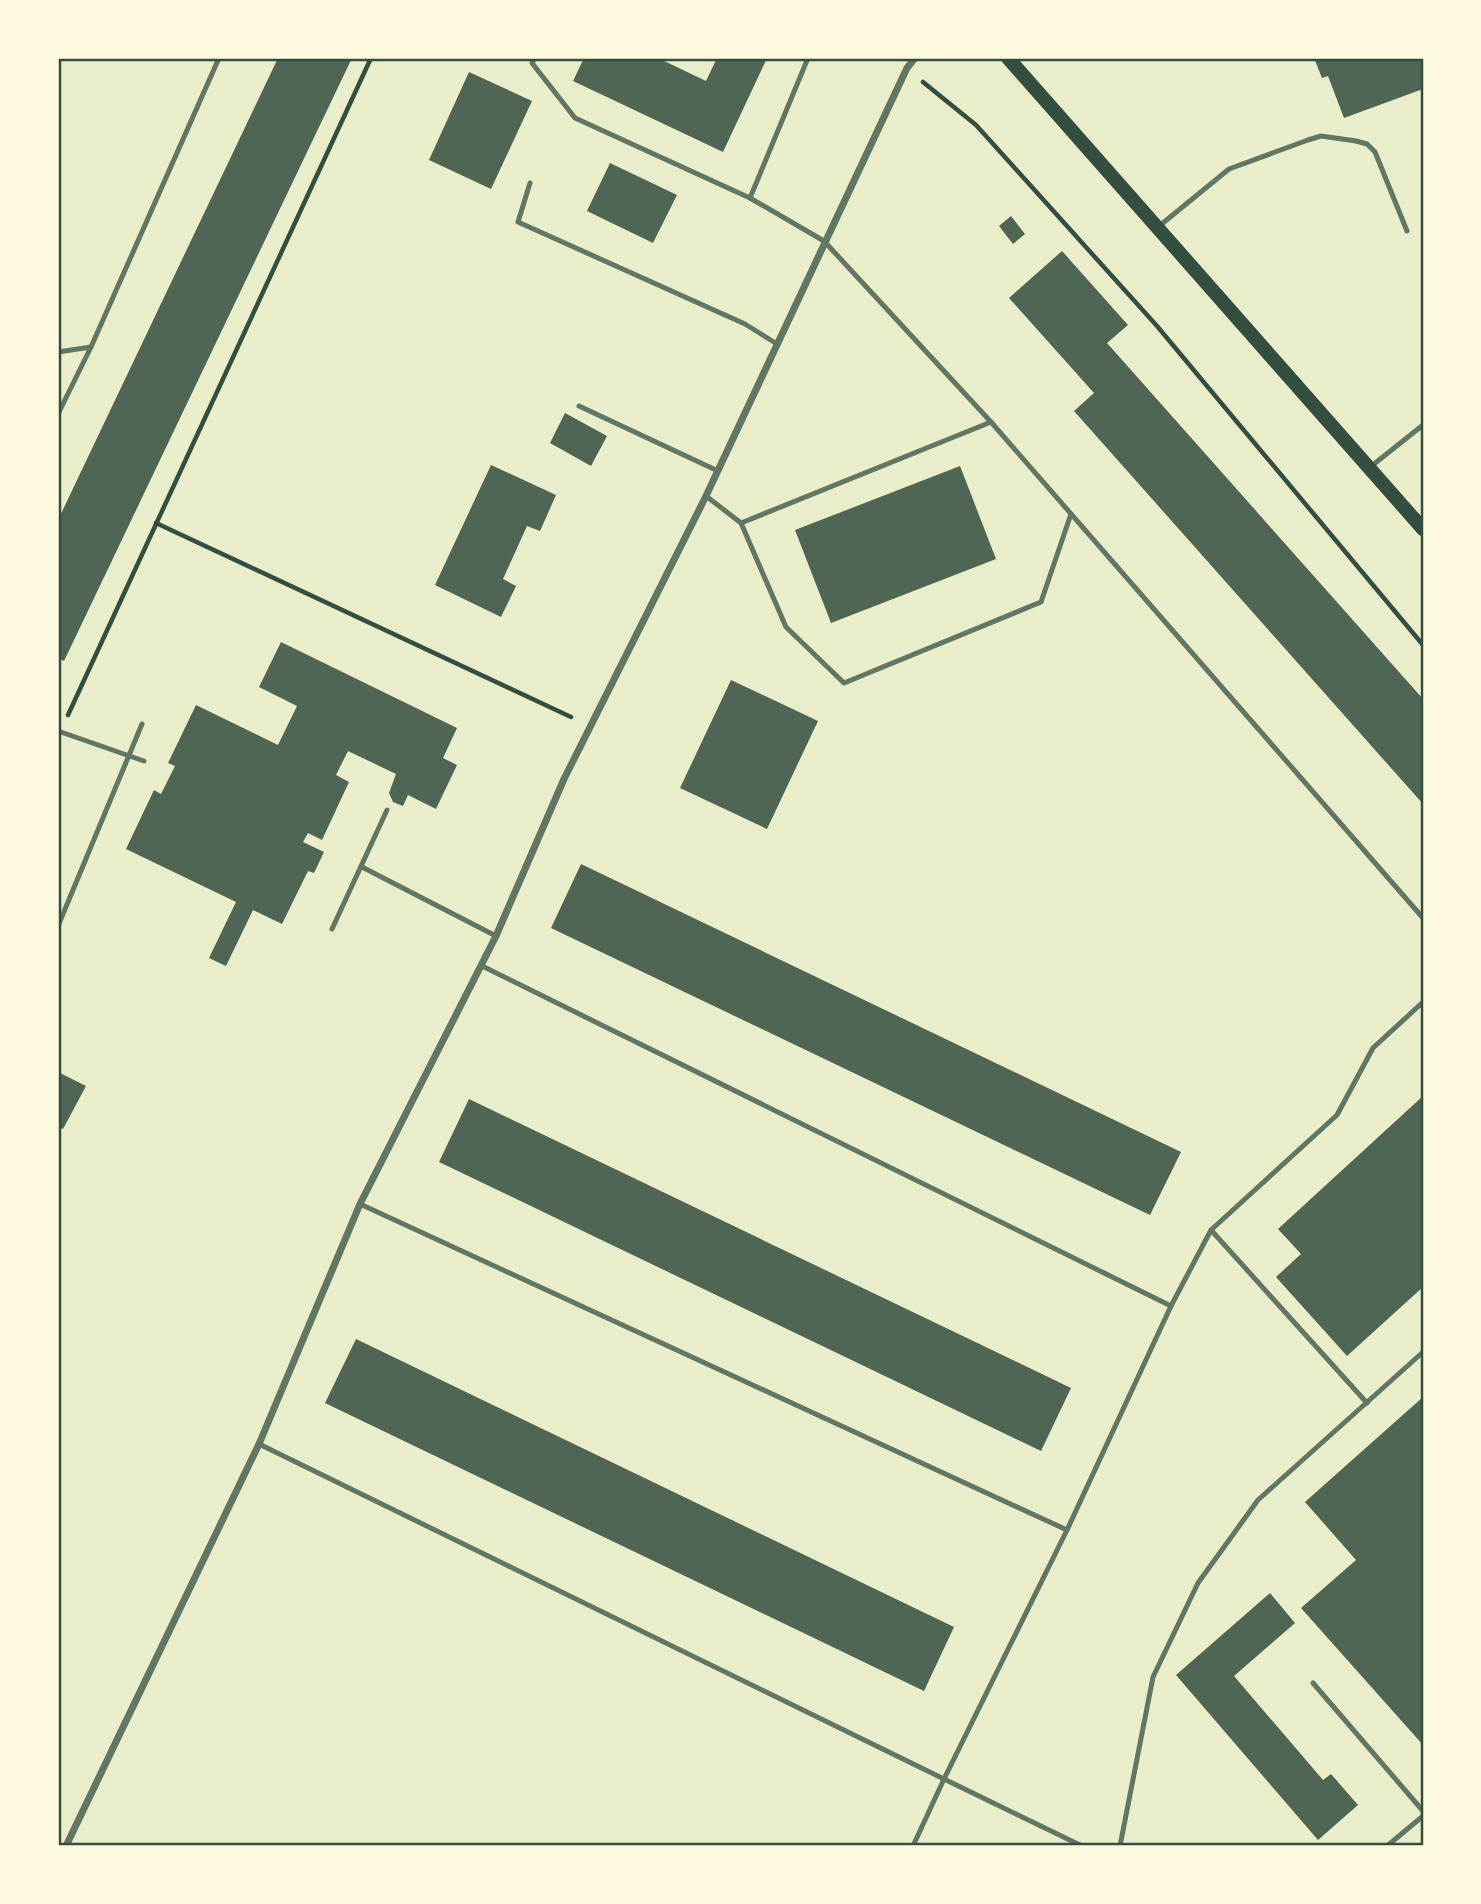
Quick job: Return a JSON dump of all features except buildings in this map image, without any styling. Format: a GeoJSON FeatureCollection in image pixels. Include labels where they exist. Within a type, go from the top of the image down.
{"type":"FeatureCollection","features":[{"type":"Feature","properties":{"kind":"main road"},"geometry":{"type":"LineString","coordinates":[[1008,58],[1423,529]]}},
{"type":"Feature","properties":{"kind":"street"},"geometry":{"type":"LineString","coordinates":[[66,1846],[259,1444],[360,1204],[482,966],[564,779],[706,496],[906,68],[915,58]]}},
{"type":"Feature","properties":{"kind":"lane"},"geometry":{"type":"LineString","coordinates":[[58,415],[91,347],[219,58]]}},
{"type":"Feature","properties":{"kind":"lane"},"geometry":{"type":"LineString","coordinates":[[535,58],[532,63],[575,118],[750,198],[824,241],[991,422],[1423,918]]}},
{"type":"Feature","properties":{"kind":"lane"},"geometry":{"type":"LineString","coordinates":[[750,198],[808,58]]}},
{"type":"Feature","properties":{"kind":"lane"},"geometry":{"type":"LineString","coordinates":[[1158,227],[1229,169],[1321,136],[1367,144],[1375,152],[1407,231]]}},
{"type":"Feature","properties":{"kind":"lane"},"geometry":{"type":"LineString","coordinates":[[530,183],[518,222],[745,324],[777,344]]}},
{"type":"Feature","properties":{"kind":"lane"},"geometry":{"type":"LineString","coordinates":[[58,352],[91,347]]}},
{"type":"Feature","properties":{"kind":"lane"},"geometry":{"type":"LineString","coordinates":[[579,406],[718,471]]}},
{"type":"Feature","properties":{"kind":"lane"},"geometry":{"type":"LineString","coordinates":[[741,523],[991,422]]}},
{"type":"Feature","properties":{"kind":"lane"},"geometry":{"type":"LineString","coordinates":[[1370,468],[1423,425]]}},
{"type":"Feature","properties":{"kind":"lane"},"geometry":{"type":"LineString","coordinates":[[706,496],[741,523],[786,626],[844,684],[1041,602],[1070,514]]}},
{"type":"Feature","properties":{"kind":"lane"},"geometry":{"type":"LineString","coordinates":[[58,926],[142,724]]}},
{"type":"Feature","properties":{"kind":"lane"},"geometry":{"type":"LineString","coordinates":[[59,732],[144,761]]}},
{"type":"Feature","properties":{"kind":"lane"},"geometry":{"type":"LineString","coordinates":[[332,929],[387,810]]}},
{"type":"Feature","properties":{"kind":"lane"},"geometry":{"type":"LineString","coordinates":[[362,867],[496,936]]}},
{"type":"Feature","properties":{"kind":"lane"},"geometry":{"type":"LineString","coordinates":[[482,966],[1171,1306]]}},
{"type":"Feature","properties":{"kind":"lane"},"geometry":{"type":"LineString","coordinates":[[913,1846],[1067,1530],[1171,1306],[1211,1230],[1337,1115],[1373,1048],[1423,1002]]}},
{"type":"Feature","properties":{"kind":"lane"},"geometry":{"type":"LineString","coordinates":[[360,1204],[1067,1530]]}},
{"type":"Feature","properties":{"kind":"lane"},"geometry":{"type":"LineString","coordinates":[[1211,1230],[1367,1403]]}},
{"type":"Feature","properties":{"kind":"lane"},"geometry":{"type":"LineString","coordinates":[[1119,1846],[1153,1677],[1198,1583],[1258,1500],[1423,1352]]}},
{"type":"Feature","properties":{"kind":"lane"},"geometry":{"type":"LineString","coordinates":[[259,1444],[1082,1846]]}},
{"type":"Feature","properties":{"kind":"lane"},"geometry":{"type":"LineString","coordinates":[[1313,1683],[1423,1814],[1387,1846]]}},
{"type":"Feature","properties":{"kind":"path"},"geometry":{"type":"LineString","coordinates":[[59,732],[371,58]]}},
{"type":"Feature","properties":{"kind":"path"},"geometry":{"type":"LineString","coordinates":[[906,68],[976,125],[1139,306],[1423,645]]}},
{"type":"Feature","properties":{"kind":"path"},"geometry":{"type":"LineString","coordinates":[[156,523],[571,717]]}}]}
